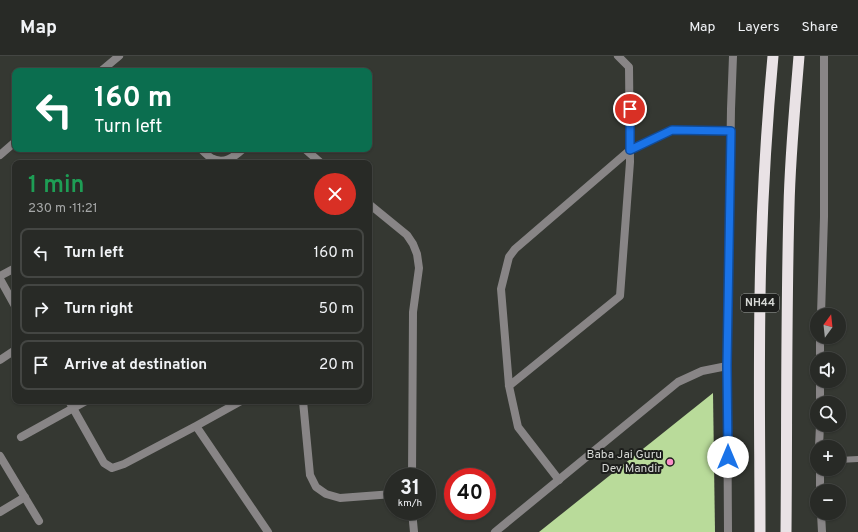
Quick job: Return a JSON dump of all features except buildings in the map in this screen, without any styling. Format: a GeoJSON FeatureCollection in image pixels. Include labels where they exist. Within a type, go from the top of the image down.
{"type":"FeatureCollection","features":[{"type":"Feature","properties":{"kind":"highway","name":"NH44"},"geometry":{"type":"LineString","coordinates":[[760,532],[759,368],[761,254],[765,151],[773,56]]}},
{"type":"Feature","properties":{"kind":"highway","name":"NH44"},"geometry":{"type":"LineString","coordinates":[[786,532],[789,207],[791,154],[799,56]]}},
{"type":"Feature","properties":{"kind":"street"},"geometry":{"type":"LineString","coordinates":[[509,386],[620,296],[630,150],[629,67],[618,56]]}},
{"type":"Feature","properties":{"kind":"street"},"geometry":{"type":"LineString","coordinates":[[728,532],[727,366],[733,56]]}},
{"type":"Feature","properties":{"kind":"street"},"geometry":{"type":"LineString","coordinates":[[821,308],[824,217],[824,56]]}},
{"type":"Feature","properties":{"kind":"street"},"geometry":{"type":"LineString","coordinates":[[104,68],[115,57]]}},
{"type":"Feature","properties":{"kind":"street"},"geometry":{"type":"LineString","coordinates":[[559,480],[518,427],[509,386],[501,289],[509,256],[515,249],[630,150],[672,130],[731,131]]}},
{"type":"Feature","properties":{"kind":"street"},"geometry":{"type":"LineString","coordinates":[[0,155],[12,145]]}},
{"type":"Feature","properties":{"kind":"street"},"geometry":{"type":"LineString","coordinates":[[205,152],[212,158],[219,160]]}},
{"type":"Feature","properties":{"kind":"street"},"geometry":{"type":"LineString","coordinates":[[226,160],[231,159],[239,152]]}},
{"type":"Feature","properties":{"kind":"street"},"geometry":{"type":"LineString","coordinates":[[308,152],[318,160]]}},
{"type":"Feature","properties":{"kind":"street"},"geometry":{"type":"LineString","coordinates":[[372,206],[407,235],[417,254],[419,268],[414,312],[412,468]]}},
{"type":"Feature","properties":{"kind":"street"},"geometry":{"type":"LineString","coordinates":[[0,276],[12,270]]}},
{"type":"Feature","properties":{"kind":"street"},"geometry":{"type":"LineString","coordinates":[[0,279],[12,301]]}},
{"type":"Feature","properties":{"kind":"street"},"geometry":{"type":"LineString","coordinates":[[0,360],[12,352]]}},
{"type":"Feature","properties":{"kind":"street"},"geometry":{"type":"LineString","coordinates":[[496,532],[678,382],[702,371],[727,366]]}},
{"type":"Feature","properties":{"kind":"street"},"geometry":{"type":"LineString","coordinates":[[21,437],[71,404],[104,463],[112,468],[124,464],[236,404]]}},
{"type":"Feature","properties":{"kind":"street"},"geometry":{"type":"LineString","coordinates":[[303,404],[310,475],[316,487],[326,494],[340,498],[384,495]]}},
{"type":"Feature","properties":{"kind":"street"},"geometry":{"type":"LineString","coordinates":[[196,426],[268,532]]}},
{"type":"Feature","properties":{"kind":"street"},"geometry":{"type":"LineString","coordinates":[[0,456],[39,521]]}},
{"type":"Feature","properties":{"kind":"street"},"geometry":{"type":"LineString","coordinates":[[0,512],[25,497]]}},
{"type":"Feature","properties":{"kind":"street"},"geometry":{"type":"LineString","coordinates":[[413,520],[414,532]]}},
{"type":"Feature","properties":{"kind":"street"},"geometry":{"type":"LineString","coordinates":[[821,520],[822,532]]}},
{"type":"Feature","properties":{"kind":"lane"},"geometry":{"type":"LineString","coordinates":[[846,460],[858,459]]}},
{"type":"Feature","properties":{"kind":"place","name":"Baba Jai Guru Dev Mandir"},"geometry":{"type":"Point","coordinates":[670,462]}},
{"type":"Feature","properties":{"kind":"route"},"geometry":{"type":"LineString","coordinates":[[630,109],[630,150],[672,130],[731,131],[727,366],[728,457]]}}]}
